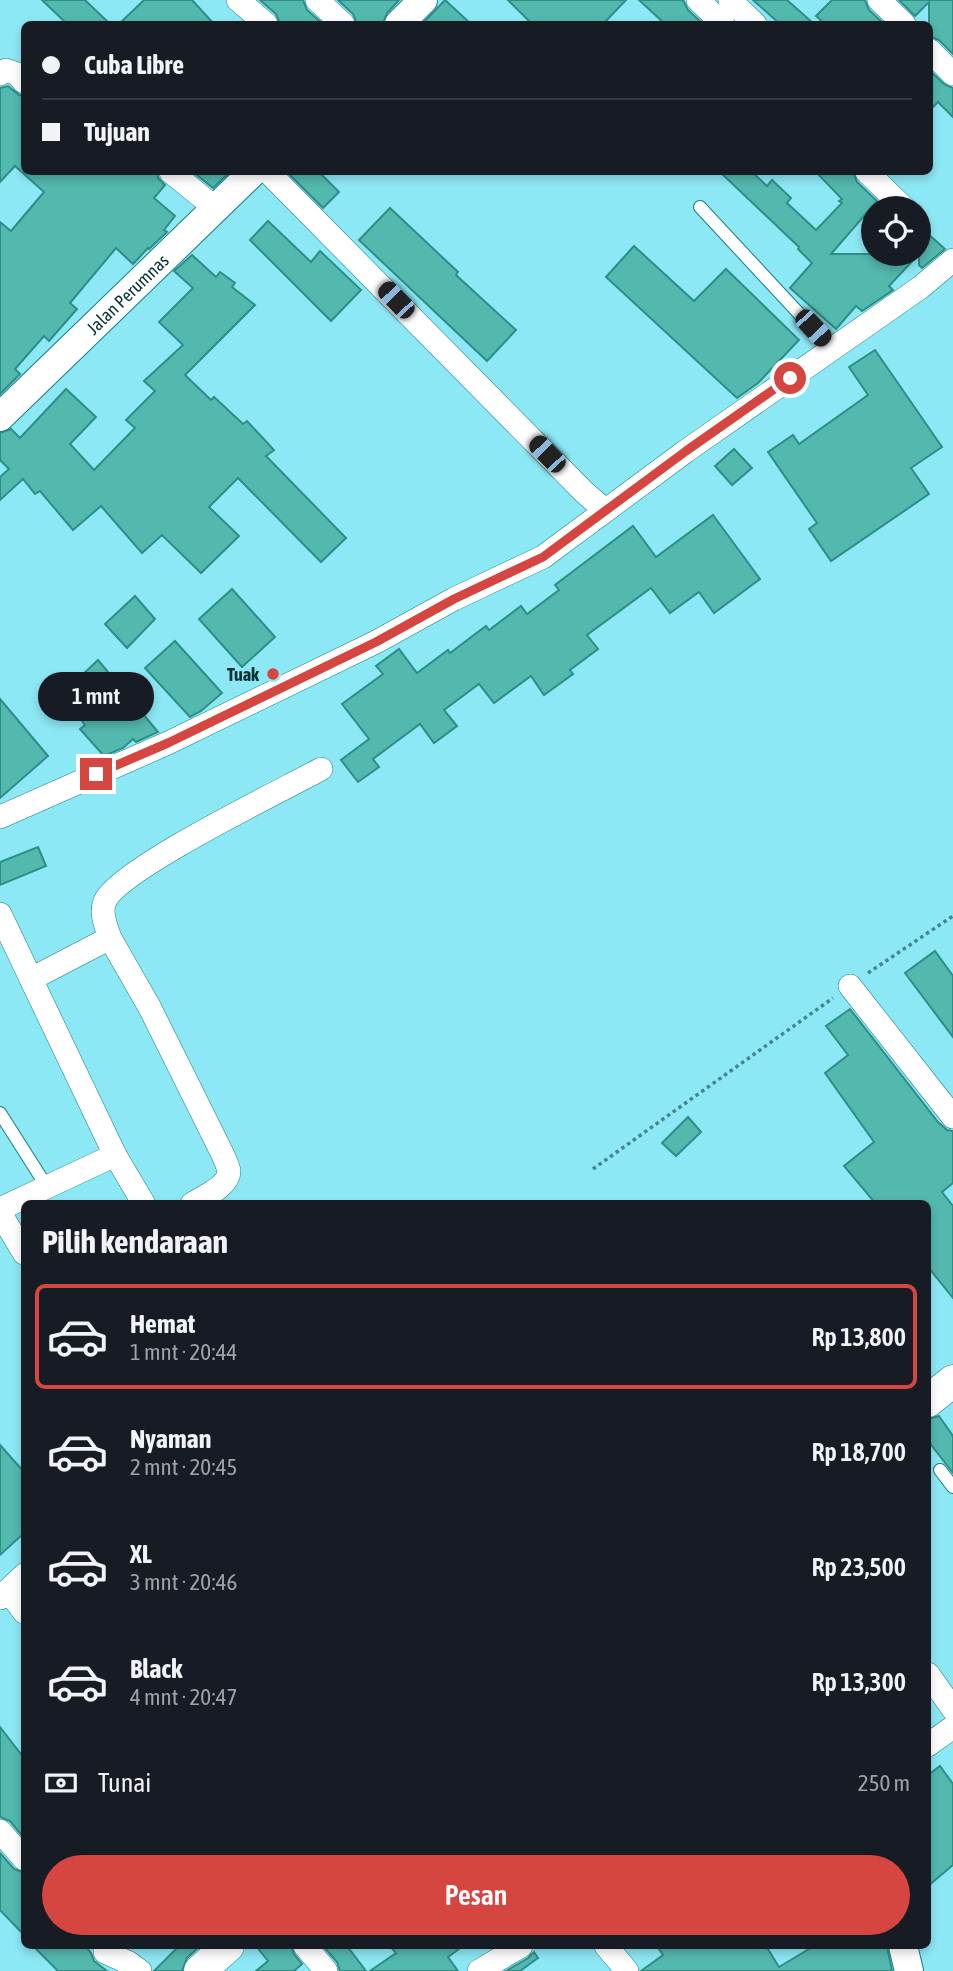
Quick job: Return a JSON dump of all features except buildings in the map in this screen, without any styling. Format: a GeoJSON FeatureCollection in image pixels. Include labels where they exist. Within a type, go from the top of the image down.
{"type":"FeatureCollection","features":[{"type":"Feature","properties":{"kind":"main road"},"geometry":{"type":"LineString","coordinates":[[931,1399],[953,1381]]}},
{"type":"Feature","properties":{"kind":"main road"},"geometry":{"type":"LineString","coordinates":[[200,1971],[225,1949]]}},
{"type":"Feature","properties":{"kind":"street"},"geometry":{"type":"LineString","coordinates":[[238,0],[262,21]]}},
{"type":"Feature","properties":{"kind":"street"},"geometry":{"type":"LineString","coordinates":[[317,0],[340,21]]}},
{"type":"Feature","properties":{"kind":"street"},"geometry":{"type":"LineString","coordinates":[[402,21],[423,0]]}},
{"type":"Feature","properties":{"kind":"street"},"geometry":{"type":"LineString","coordinates":[[698,0],[720,21]]}},
{"type":"Feature","properties":{"kind":"street"},"geometry":{"type":"LineString","coordinates":[[730,0],[752,21]]}},
{"type":"Feature","properties":{"kind":"street"},"geometry":{"type":"LineString","coordinates":[[879,0],[901,21]]}},
{"type":"Feature","properties":{"kind":"street"},"geometry":{"type":"LineString","coordinates":[[933,54],[953,74]]}},
{"type":"Feature","properties":{"kind":"street"},"geometry":{"type":"LineString","coordinates":[[0,74],[6,70],[21,79]]}},
{"type":"Feature","properties":{"kind":"street"},"geometry":{"type":"LineString","coordinates":[[175,175],[214,207]]}},
{"type":"Feature","properties":{"kind":"street","name":"Jalan Perumnas"},"geometry":{"type":"LineString","coordinates":[[0,417],[250,175]]}},
{"type":"Feature","properties":{"kind":"street"},"geometry":{"type":"LineString","coordinates":[[271,175],[585,493],[605,510]]}},
{"type":"Feature","properties":{"kind":"street"},"geometry":{"type":"LineString","coordinates":[[870,175],[892,196]]}},
{"type":"Feature","properties":{"kind":"street"},"geometry":{"type":"LineString","coordinates":[[0,817],[168,743],[543,557],[605,510],[951,266]]}},
{"type":"Feature","properties":{"kind":"street"},"geometry":{"type":"LineString","coordinates":[[198,1200],[221,1185],[229,1175],[229,1170],[150,1008],[110,938],[104,921],[103,905],[112,890],[124,879],[321,769]]}},
{"type":"Feature","properties":{"kind":"street"},"geometry":{"type":"LineString","coordinates":[[0,914],[115,1155],[142,1200]]}},
{"type":"Feature","properties":{"kind":"street"},"geometry":{"type":"LineString","coordinates":[[31,979],[110,938]]}},
{"type":"Feature","properties":{"kind":"street"},"geometry":{"type":"LineString","coordinates":[[850,986],[953,1118]]}},
{"type":"Feature","properties":{"kind":"street"},"geometry":{"type":"LineString","coordinates":[[22,1200],[115,1155]]}},
{"type":"Feature","properties":{"kind":"street"},"geometry":{"type":"LineString","coordinates":[[21,1200],[0,1211],[21,1248]]}},
{"type":"Feature","properties":{"kind":"street"},"geometry":{"type":"LineString","coordinates":[[11,1588],[21,1606]]}},
{"type":"Feature","properties":{"kind":"street"},"geometry":{"type":"LineString","coordinates":[[931,1678],[953,1709]]}},
{"type":"Feature","properties":{"kind":"street"},"geometry":{"type":"LineString","coordinates":[[931,1743],[953,1727]]}},
{"type":"Feature","properties":{"kind":"street"},"geometry":{"type":"LineString","coordinates":[[0,1831],[21,1856]]}},
{"type":"Feature","properties":{"kind":"street"},"geometry":{"type":"LineString","coordinates":[[308,1949],[326,1971]]}},
{"type":"Feature","properties":{"kind":"street"},"geometry":{"type":"LineString","coordinates":[[479,1971],[516,1949]]}},
{"type":"Feature","properties":{"kind":"street"},"geometry":{"type":"LineString","coordinates":[[609,1949],[627,1971]]}},
{"type":"Feature","properties":{"kind":"street"},"geometry":{"type":"LineString","coordinates":[[904,1949],[909,1971]]}},
{"type":"Feature","properties":{"kind":"street"},"geometry":{"type":"LineString","coordinates":[[107,1956],[129,1963],[140,1971]]}},
{"type":"Feature","properties":{"kind":"lane"},"geometry":{"type":"LineString","coordinates":[[700,207],[832,349]]}},
{"type":"Feature","properties":{"kind":"lane"},"geometry":{"type":"LineString","coordinates":[[0,1113],[47,1187]]}},
{"type":"Feature","properties":{"kind":"lane"},"geometry":{"type":"LineString","coordinates":[[940,1470],[953,1487]]}},
{"type":"Feature","properties":{"kind":"path"},"geometry":{"type":"LineString","coordinates":[[593,1169],[953,916]]}},
{"type":"Feature","properties":{"kind":"place","name":"Tuak"},"geometry":{"type":"Point","coordinates":[273,674]}},
{"type":"Feature","properties":{"kind":"route"},"geometry":{"type":"LineString","coordinates":[[96,774],[168,743],[543,557],[790,378]]}}]}
